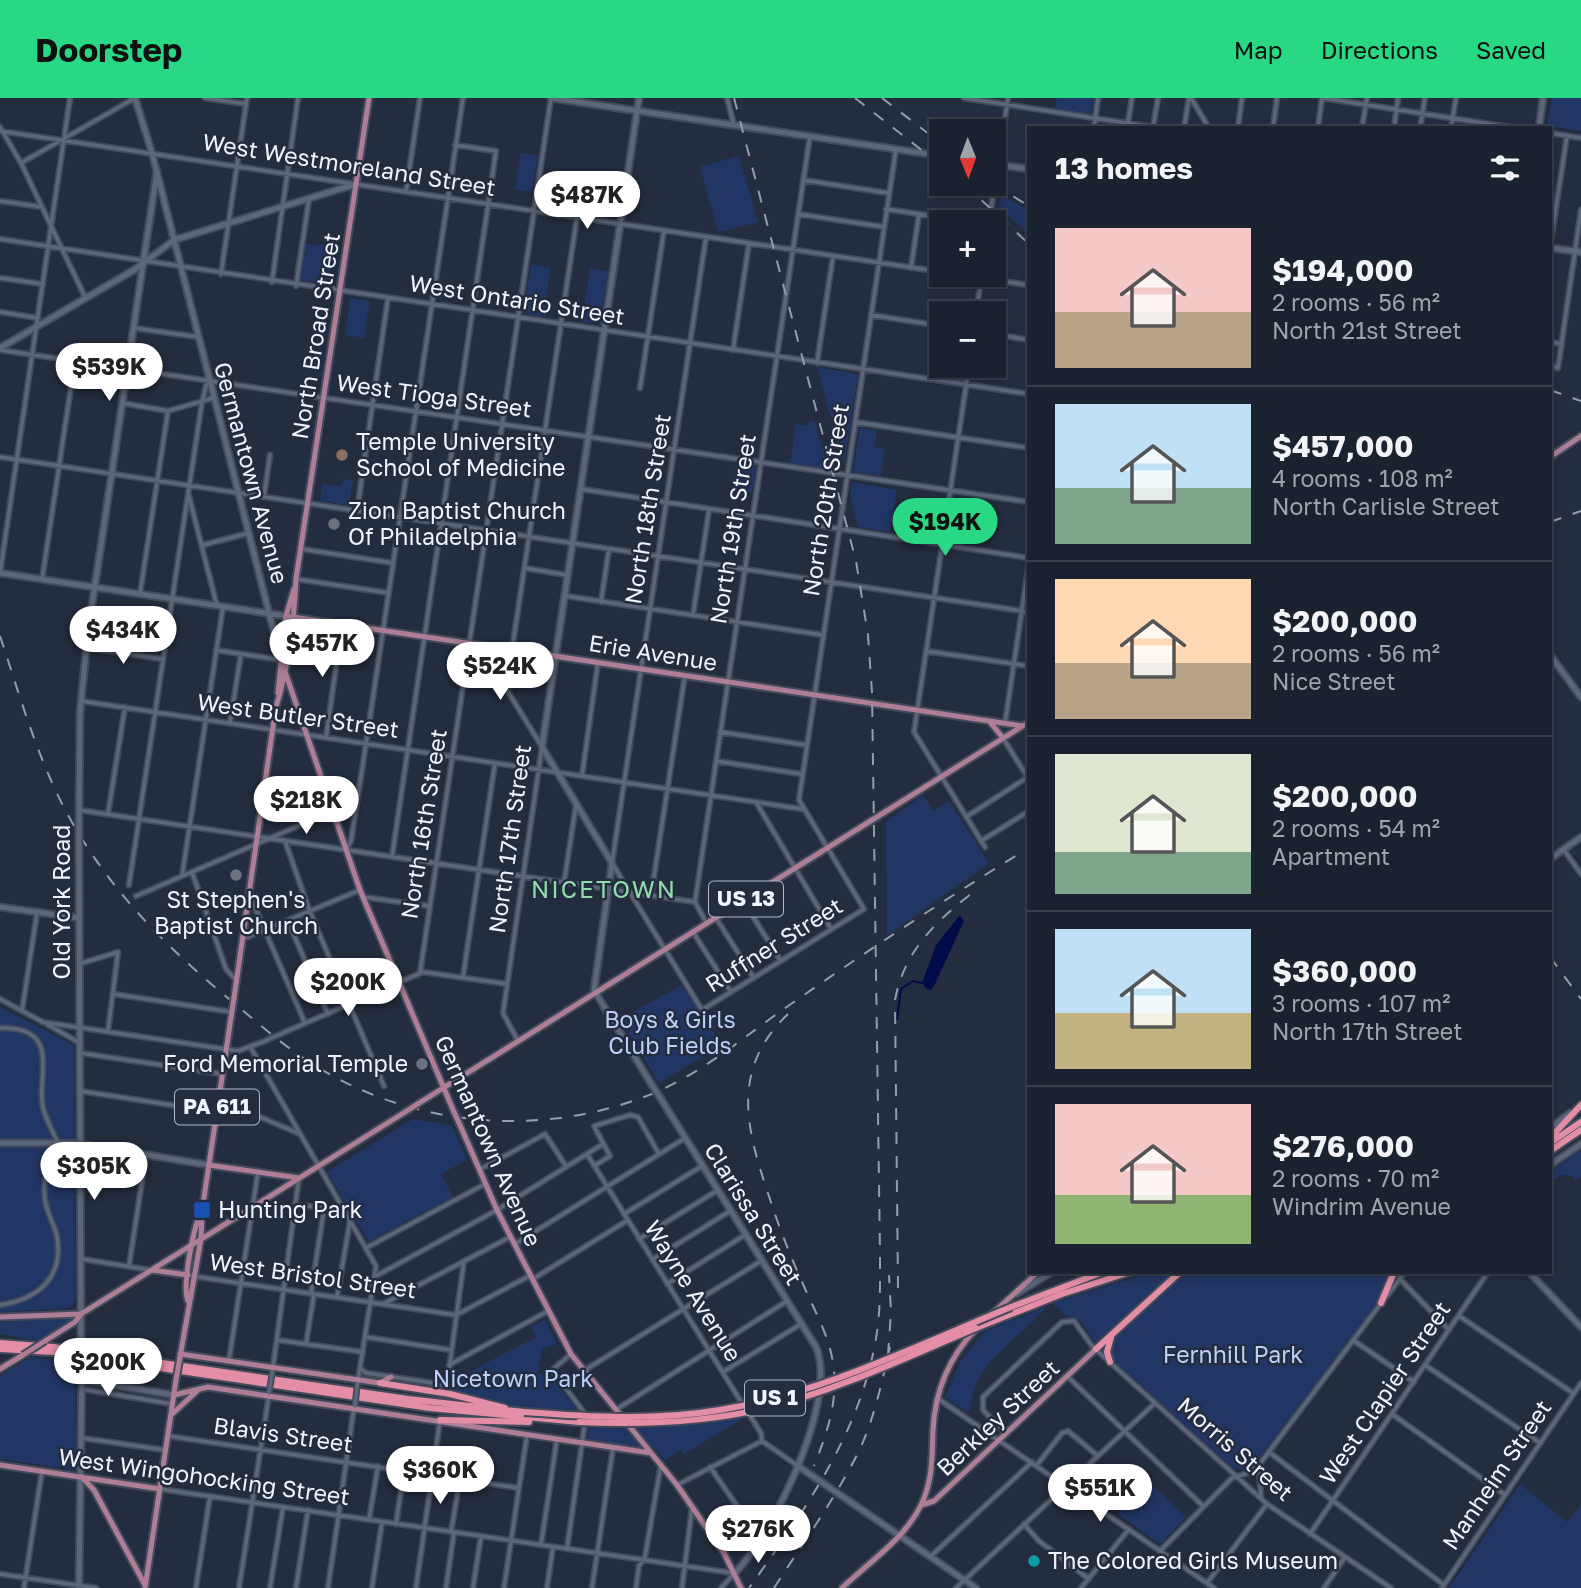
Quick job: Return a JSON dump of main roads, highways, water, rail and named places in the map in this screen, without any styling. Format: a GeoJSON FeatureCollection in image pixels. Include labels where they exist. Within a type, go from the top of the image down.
{"type":"FeatureCollection","features":[{"type":"Feature","properties":{"kind":"highway"},"geometry":{"type":"LineString","coordinates":[[1552,1136],[1581,1105]]}},
{"type":"Feature","properties":{"kind":"highway"},"geometry":{"type":"LineString","coordinates":[[1552,1142],[1581,1122]]}},
{"type":"Feature","properties":{"kind":"highway"},"geometry":{"type":"LineString","coordinates":[[1552,1151],[1581,1130]]}},
{"type":"Feature","properties":{"kind":"highway","name":"US 1"},"geometry":{"type":"LineString","coordinates":[[0,1349],[53,1352],[418,1406],[524,1418],[579,1422],[673,1422],[766,1408],[831,1387],[1098,1274]]}},
{"type":"Feature","properties":{"kind":"highway","name":"US 1"},"geometry":{"type":"LineString","coordinates":[[0,1338],[524,1418],[657,1417],[749,1405],[824,1383],[1013,1310],[1123,1274]]}},
{"type":"Feature","properties":{"kind":"highway"},"geometry":{"type":"LineString","coordinates":[[1096,1349],[1178,1274]]}},
{"type":"Feature","properties":{"kind":"highway"},"geometry":{"type":"LineString","coordinates":[[1381,1303],[1397,1275]]}},
{"type":"Feature","properties":{"kind":"highway"},"geometry":{"type":"LineString","coordinates":[[1110,1362],[1107,1347],[1112,1335]]}},
{"type":"Feature","properties":{"kind":"highway","name":"US 1"},"geometry":{"type":"LineString","coordinates":[[0,1343],[37,1345]]}},
{"type":"Feature","properties":{"kind":"highway"},"geometry":{"type":"LineString","coordinates":[[380,1383],[450,1394],[524,1418]]}},
{"type":"Feature","properties":{"kind":"highway"},"geometry":{"type":"LineString","coordinates":[[440,1420],[524,1418]]}},
{"type":"Feature","properties":{"kind":"main road","name":"North Broad Street"},"geometry":{"type":"LineString","coordinates":[[145,1587],[188,1301],[186,1295],[201,1239],[202,1212],[258,840],[286,616],[301,549],[369,98]]}},
{"type":"Feature","properties":{"kind":"main road"},"geometry":{"type":"LineString","coordinates":[[1553,455],[1581,436]]}},
{"type":"Feature","properties":{"kind":"main road","name":"North Broad Street"},"geometry":{"type":"LineString","coordinates":[[276,707],[285,677],[294,617],[296,579]]}},
{"type":"Feature","properties":{"kind":"main road","name":"Erie Avenue"},"geometry":{"type":"LineString","coordinates":[[286,616],[990,722],[1026,724]]}},
{"type":"Feature","properties":{"kind":"main road","name":"Germantown Avenue"},"geometry":{"type":"LineString","coordinates":[[281,660],[361,894],[510,1237],[571,1354],[693,1506],[735,1573],[740,1586]]}},
{"type":"Feature","properties":{"kind":"main road"},"geometry":{"type":"LineString","coordinates":[[990,722],[1003,738]]}},
{"type":"Feature","properties":{"kind":"main road","name":"US 13"},"geometry":{"type":"LineString","coordinates":[[0,1369],[75,1322],[81,1314],[1026,724]]}},
{"type":"Feature","properties":{"kind":"main road"},"geometry":{"type":"LineString","coordinates":[[209,1165],[299,1178]]}},
{"type":"Feature","properties":{"kind":"main road","name":"North Broad Street"},"geometry":{"type":"LineString","coordinates":[[191,1276],[192,1245],[202,1212]]}},
{"type":"Feature","properties":{"kind":"main road","name":"West Bristol Street"},"geometry":{"type":"LineString","coordinates":[[152,1270],[191,1276]]}},
{"type":"Feature","properties":{"kind":"main road"},"geometry":{"type":"LineString","coordinates":[[842,1588],[899,1535],[921,1505],[932,1468],[937,1398],[944,1377],[960,1348],[1036,1274]]}},
{"type":"Feature","properties":{"kind":"main road","name":"US 13"},"geometry":{"type":"LineString","coordinates":[[0,1317],[81,1314]]}},
{"type":"Feature","properties":{"kind":"main road","name":"Berkley Street"},"geometry":{"type":"LineString","coordinates":[[921,1505],[934,1502],[1096,1349]]}},
{"type":"Feature","properties":{"kind":"main road"},"geometry":{"type":"LineString","coordinates":[[180,1356],[229,1361],[272,1371],[358,1383],[380,1383],[391,1377]]}},
{"type":"Feature","properties":{"kind":"main road"},"geometry":{"type":"LineString","coordinates":[[174,1395],[204,1387],[269,1394],[652,1453]]}},
{"type":"Feature","properties":{"kind":"main road"},"geometry":{"type":"LineString","coordinates":[[171,1415],[204,1387]]}},
{"type":"Feature","properties":{"kind":"main road","name":"West Wingohocking Street"},"geometry":{"type":"LineString","coordinates":[[0,1465],[160,1489]]}},
{"type":"Feature","properties":{"kind":"main road"},"geometry":{"type":"LineString","coordinates":[[82,1477],[94,1490],[145,1587]]}},
{"type":"Feature","properties":{"kind":"waterway"},"geometry":{"type":"LineString","coordinates":[[897,1019],[901,989],[913,981],[922,983]]}},
{"type":"Feature","properties":{"kind":"railway"},"geometry":{"type":"LineString","coordinates":[[734,98],[856,561],[868,635],[872,692],[880,1253],[877,1333],[867,1378],[856,1410],[842,1442],[808,1502],[749,1588]]}},
{"type":"Feature","properties":{"kind":"railway"},"geometry":{"type":"LineString","coordinates":[[855,98],[929,156]]}},
{"type":"Feature","properties":{"kind":"railway"},"geometry":{"type":"LineString","coordinates":[[882,98],[929,134]]}},
{"type":"Feature","properties":{"kind":"railway"},"geometry":{"type":"LineString","coordinates":[[1006,192],[1027,205]]}},
{"type":"Feature","properties":{"kind":"railway"},"geometry":{"type":"LineString","coordinates":[[977,196],[1027,242]]}},
{"type":"Feature","properties":{"kind":"railway"},"geometry":{"type":"LineString","coordinates":[[1552,391],[1581,401]]}},
{"type":"Feature","properties":{"kind":"railway"},"geometry":{"type":"LineString","coordinates":[[1552,521],[1581,511]]}},
{"type":"Feature","properties":{"kind":"railway"},"geometry":{"type":"LineString","coordinates":[[0,636],[32,732],[61,802],[89,849],[143,918],[206,980],[303,1058],[352,1086],[392,1102],[433,1113],[518,1121],[560,1118],[603,1110],[644,1097],[702,1067],[877,945],[1022,852]]}},
{"type":"Feature","properties":{"kind":"railway"},"geometry":{"type":"LineString","coordinates":[[898,1288],[895,1000],[905,967],[922,940],[971,894]]}},
{"type":"Feature","properties":{"kind":"railway"},"geometry":{"type":"LineString","coordinates":[[1552,960],[1581,999]]}},
{"type":"Feature","properties":{"kind":"railway"},"geometry":{"type":"LineString","coordinates":[[788,1014],[770,1034],[758,1055],[751,1076],[749,1120],[759,1166],[775,1214],[825,1333],[833,1363],[833,1403],[814,1466]]}},
{"type":"Feature","properties":{"kind":"railway"},"geometry":{"type":"LineString","coordinates":[[888,1355],[891,1312],[889,1275]]}},
{"type":"Feature","properties":{"kind":"railway"},"geometry":{"type":"LineString","coordinates":[[774,1588],[829,1504],[859,1451],[881,1387],[890,1347]]}},
{"type":"Feature","properties":{"kind":"place","name":"Temple University School of Medicine"},"geometry":{"type":"Point","coordinates":[342,455]}},
{"type":"Feature","properties":{"kind":"place","name":"Zion Baptist Church Of Philadelphia"},"geometry":{"type":"Point","coordinates":[334,524]}},
{"type":"Feature","properties":{"kind":"place","name":"St Stephen's Baptist Church"},"geometry":{"type":"Point","coordinates":[236,875]}},
{"type":"Feature","properties":{"kind":"place","name":"Ford Memorial Temple"},"geometry":{"type":"Point","coordinates":[422,1064]}},
{"type":"Feature","properties":{"kind":"place","name":"Hunting Park"},"geometry":{"type":"Point","coordinates":[202,1210]}},
{"type":"Feature","properties":{"kind":"place","name":"The Colored Girls Museum"},"geometry":{"type":"Point","coordinates":[1034,1561]}},
{"type":"Feature","properties":{"kind":"district","name":"NICETOWN"},"geometry":{"type":"Point","coordinates":[604,890]}},
{"type":"Feature","properties":{"kind":"park label","name":"Boys & Girls Club Fields"},"geometry":{"type":"Point","coordinates":[670,1033]}},
{"type":"Feature","properties":{"kind":"park label","name":"Fernhill Park"},"geometry":{"type":"Point","coordinates":[1233,1355]}},
{"type":"Feature","properties":{"kind":"park label","name":"Nicetown Park"},"geometry":{"type":"Point","coordinates":[513,1379]}}]}
